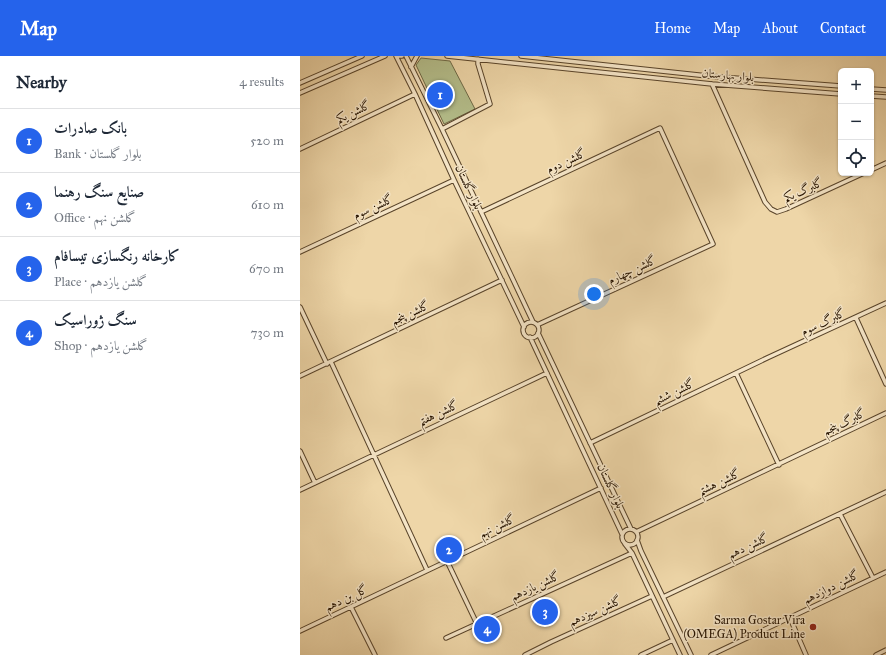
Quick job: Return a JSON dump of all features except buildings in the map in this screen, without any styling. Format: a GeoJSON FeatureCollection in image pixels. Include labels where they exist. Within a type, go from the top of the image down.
{"type":"FeatureCollection","features":[{"type":"Feature","properties":{"kind":"street"},"geometry":{"type":"LineString","coordinates":[[300,84],[362,56]]}},
{"type":"Feature","properties":{"kind":"street"},"geometry":{"type":"LineString","coordinates":[[300,94],[385,56]]}},
{"type":"Feature","properties":{"kind":"street"},"geometry":{"type":"LineString","coordinates":[[397,56],[402,56]]}},
{"type":"Feature","properties":{"kind":"street","name":"بلوار گلستان"},"geometry":{"type":"LineString","coordinates":[[397,56],[524,327]]}},
{"type":"Feature","properties":{"kind":"street","name":"بلوار گلستان"},"geometry":{"type":"LineString","coordinates":[[406,56],[533,322]]}},
{"type":"Feature","properties":{"kind":"street"},"geometry":{"type":"LineString","coordinates":[[411,67],[417,56]]}},
{"type":"Feature","properties":{"kind":"street","name":"بلوار بهارستان"},"geometry":{"type":"LineString","coordinates":[[447,56],[712,84],[838,94]]}},
{"type":"Feature","properties":{"kind":"street","name":"بلوار بهارستان"},"geometry":{"type":"LineString","coordinates":[[521,56],[708,76],[838,86]]}},
{"type":"Feature","properties":{"kind":"street"},"geometry":{"type":"LineString","coordinates":[[442,129],[490,104],[478,64],[478,59]]}},
{"type":"Feature","properties":{"kind":"street"},"geometry":{"type":"LineString","coordinates":[[406,75],[414,72]]}},
{"type":"Feature","properties":{"kind":"street","name":"گلبرگ یکم"},"geometry":{"type":"LineString","coordinates":[[712,84],[765,202],[771,209],[777,212],[786,209],[858,176]]}},
{"type":"Feature","properties":{"kind":"street"},"geometry":{"type":"LineString","coordinates":[[874,89],[886,90]]}},
{"type":"Feature","properties":{"kind":"street","name":"گلشن یکم"},"geometry":{"type":"LineString","coordinates":[[300,149],[415,94]]}},
{"type":"Feature","properties":{"kind":"street"},"geometry":{"type":"LineString","coordinates":[[874,96],[886,98]]}},
{"type":"Feature","properties":{"kind":"street","name":"گلشن دوم"},"geometry":{"type":"LineString","coordinates":[[481,212],[660,128],[713,244]]}},
{"type":"Feature","properties":{"kind":"street"},"geometry":{"type":"LineString","coordinates":[[874,169],[886,163]]}},
{"type":"Feature","properties":{"kind":"street","name":"گلشن سوم"},"geometry":{"type":"LineString","coordinates":[[300,252],[454,180]]}},
{"type":"Feature","properties":{"kind":"street","name":"گلشن چهارم"},"geometry":{"type":"LineString","coordinates":[[538,325],[713,244]]}},
{"type":"Feature","properties":{"kind":"street","name":"گلشن پنجم"},"geometry":{"type":"LineString","coordinates":[[300,376],[502,280]]}},
{"type":"Feature","properties":{"kind":"street","name":"گلبرگ سوم"},"geometry":{"type":"LineString","coordinates":[[767,358],[886,304]]}},
{"type":"Feature","properties":{"kind":"street"},"geometry":{"type":"LineString","coordinates":[[300,307],[374,455],[427,570]]}},
{"type":"Feature","properties":{"kind":"street"},"geometry":{"type":"LineString","coordinates":[[856,318],[886,384]]}},
{"type":"Feature","properties":{"kind":"street"},"geometry":{"type":"LineString","coordinates":[[533,322],[538,325],[538,333],[535,337],[530,337],[525,334],[524,327],[527,323],[533,322]]}},
{"type":"Feature","properties":{"kind":"street","name":"بلوار گلستان"},"geometry":{"type":"LineString","coordinates":[[538,333],[631,529]]}},
{"type":"Feature","properties":{"kind":"street","name":"بلوار گلستان"},"geometry":{"type":"LineString","coordinates":[[530,337],[622,534]]}},
{"type":"Feature","properties":{"kind":"street","name":"گلشن ششم"},"geometry":{"type":"LineString","coordinates":[[590,443],[767,358]]}},
{"type":"Feature","properties":{"kind":"street","name":"گلشن هفتم"},"geometry":{"type":"LineString","coordinates":[[300,490],[547,372]]}},
{"type":"Feature","properties":{"kind":"street"},"geometry":{"type":"LineString","coordinates":[[736,373],[779,465]]}},
{"type":"Feature","properties":{"kind":"street","name":"گلبرگ پنجم"},"geometry":{"type":"LineString","coordinates":[[811,449],[886,413]]}},
{"type":"Feature","properties":{"kind":"street","name":"گلشن هشتم"},"geometry":{"type":"LineString","coordinates":[[636,532],[811,449]]}},
{"type":"Feature","properties":{"kind":"street"},"geometry":{"type":"LineString","coordinates":[[300,451],[315,483]]}},
{"type":"Feature","properties":{"kind":"street","name":"گلشن نهم"},"geometry":{"type":"LineString","coordinates":[[379,593],[601,488]]}},
{"type":"Feature","properties":{"kind":"street","name":"گلشن دهم"},"geometry":{"type":"LineString","coordinates":[[663,597],[886,492]]}},
{"type":"Feature","properties":{"kind":"street"},"geometry":{"type":"LineString","coordinates":[[840,514],[873,578]]}},
{"type":"Feature","properties":{"kind":"street"},"geometry":{"type":"LineString","coordinates":[[680,655],[632,553],[622,539],[622,534],[625,531],[631,529],[636,532],[641,551],[691,655]]}},
{"type":"Feature","properties":{"kind":"street"},"geometry":{"type":"LineString","coordinates":[[625,544],[632,545],[637,540]]}},
{"type":"Feature","properties":{"kind":"street","name":"گلشن یازدهم"},"geometry":{"type":"LineString","coordinates":[[446,638],[632,553]]}},
{"type":"Feature","properties":{"kind":"street"},"geometry":{"type":"LineString","coordinates":[[447,561],[477,624]]}},
{"type":"Feature","properties":{"kind":"street","name":"گلشن دوازدهم"},"geometry":{"type":"LineString","coordinates":[[711,655],[886,572]]}},
{"type":"Feature","properties":{"kind":"street","name":"گل بن دهم"},"geometry":{"type":"LineString","coordinates":[[300,631],[379,593]]}},
{"type":"Feature","properties":{"kind":"street","name":"گلشن سیزدهم"},"geometry":{"type":"LineString","coordinates":[[525,655],[652,596]]}},
{"type":"Feature","properties":{"kind":"street"},"geometry":{"type":"LineString","coordinates":[[351,606],[375,655]]}},
{"type":"Feature","properties":{"kind":"street"},"geometry":{"type":"LineString","coordinates":[[790,618],[806,655]]}},
{"type":"Feature","properties":{"kind":"street"},"geometry":{"type":"LineString","coordinates":[[641,655],[673,640]]}},
{"type":"Feature","properties":{"kind":"street"},"geometry":{"type":"LineString","coordinates":[[876,655],[886,650]]}},
{"type":"Feature","properties":{"kind":"green space"},"geometry":{"type":"Polygon","coordinates":[[[421,58],[450,61],[475,109],[444,124],[416,65],[421,58]]]}},
{"type":"Feature","properties":{"kind":"place","name":"بانک صادرات"},"geometry":{"type":"Point","coordinates":[440,95]}},
{"type":"Feature","properties":{"kind":"place","name":"صنایع سنگ رهنما"},"geometry":{"type":"Point","coordinates":[449,550]}},
{"type":"Feature","properties":{"kind":"place","name":"کارخانه رنگسازی تیسافام"},"geometry":{"type":"Point","coordinates":[545,612]}},
{"type":"Feature","properties":{"kind":"place","name":"Sarma Gostar Vira (OMEGA) Product Line"},"geometry":{"type":"Point","coordinates":[813,627]}},
{"type":"Feature","properties":{"kind":"place","name":"سنگ ژوراسیک"},"geometry":{"type":"Point","coordinates":[487,629]}}]}
